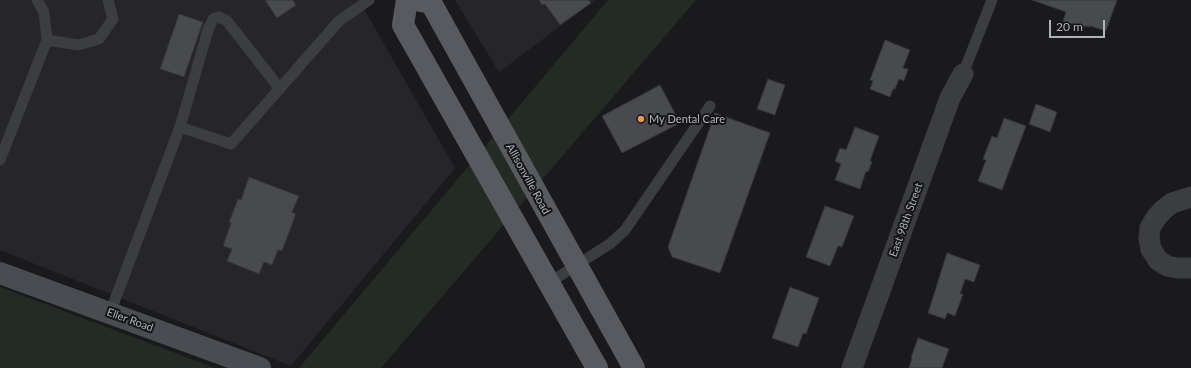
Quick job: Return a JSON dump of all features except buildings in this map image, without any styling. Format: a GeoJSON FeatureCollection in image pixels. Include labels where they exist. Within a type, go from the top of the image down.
{"type":"FeatureCollection","features":[{"type":"Feature","properties":{"kind":"main road"},"geometry":{"type":"LineString","coordinates":[[407,0],[403,25],[598,368]]}},
{"type":"Feature","properties":{"kind":"main road","name":"Allisonville Road"},"geometry":{"type":"LineString","coordinates":[[416,0],[431,3],[634,368]]}},
{"type":"Feature","properties":{"kind":"street","name":"East 98th Street"},"geometry":{"type":"LineString","coordinates":[[852,368],[950,98],[963,74]]}},
{"type":"Feature","properties":{"kind":"street"},"geometry":{"type":"LineString","coordinates":[[1191,197],[1172,203],[1163,210],[1150,228],[1149,238],[1151,249],[1158,260],[1167,266],[1191,268]]}},
{"type":"Feature","properties":{"kind":"street","name":"Eller Road"},"geometry":{"type":"LineString","coordinates":[[0,273],[260,368]]}},
{"type":"Feature","properties":{"kind":"lane"},"geometry":{"type":"LineString","coordinates":[[0,160],[47,40],[44,12],[37,0]]}},
{"type":"Feature","properties":{"kind":"lane"},"geometry":{"type":"LineString","coordinates":[[47,40],[78,45],[99,39],[113,19],[108,0]]}},
{"type":"Feature","properties":{"kind":"lane"},"geometry":{"type":"LineString","coordinates":[[180,127],[231,144],[339,21],[369,0]]}},
{"type":"Feature","properties":{"kind":"lane"},"geometry":{"type":"LineString","coordinates":[[963,74],[992,0]]}},
{"type":"Feature","properties":{"kind":"lane"},"geometry":{"type":"LineString","coordinates":[[110,313],[180,127],[208,30],[213,19],[219,17],[227,21],[280,89]]}},
{"type":"Feature","properties":{"kind":"lane"},"geometry":{"type":"LineString","coordinates":[[549,283],[611,243],[625,230],[710,106]]}},
{"type":"Feature","properties":{"kind":"shaded area"},"geometry":{"type":"Polygon","coordinates":[[[0,0],[359,0],[455,168],[291,366],[0,250],[0,0]]]}},
{"type":"Feature","properties":{"kind":"shaded area"},"geometry":{"type":"Polygon","coordinates":[[[455,0],[595,0],[499,72],[455,0]]]}},
{"type":"Feature","properties":{"kind":"shaded area"},"geometry":{"type":"Polygon","coordinates":[[[608,0],[696,0],[381,368],[299,368],[608,0]]]}},
{"type":"Feature","properties":{"kind":"shaded area"},"geometry":{"type":"Polygon","coordinates":[[[0,287],[141,340],[215,368],[0,368],[0,287]]]}},
{"type":"Feature","properties":{"kind":"place","name":"My Dental Care"},"geometry":{"type":"Point","coordinates":[641,119]}}]}
